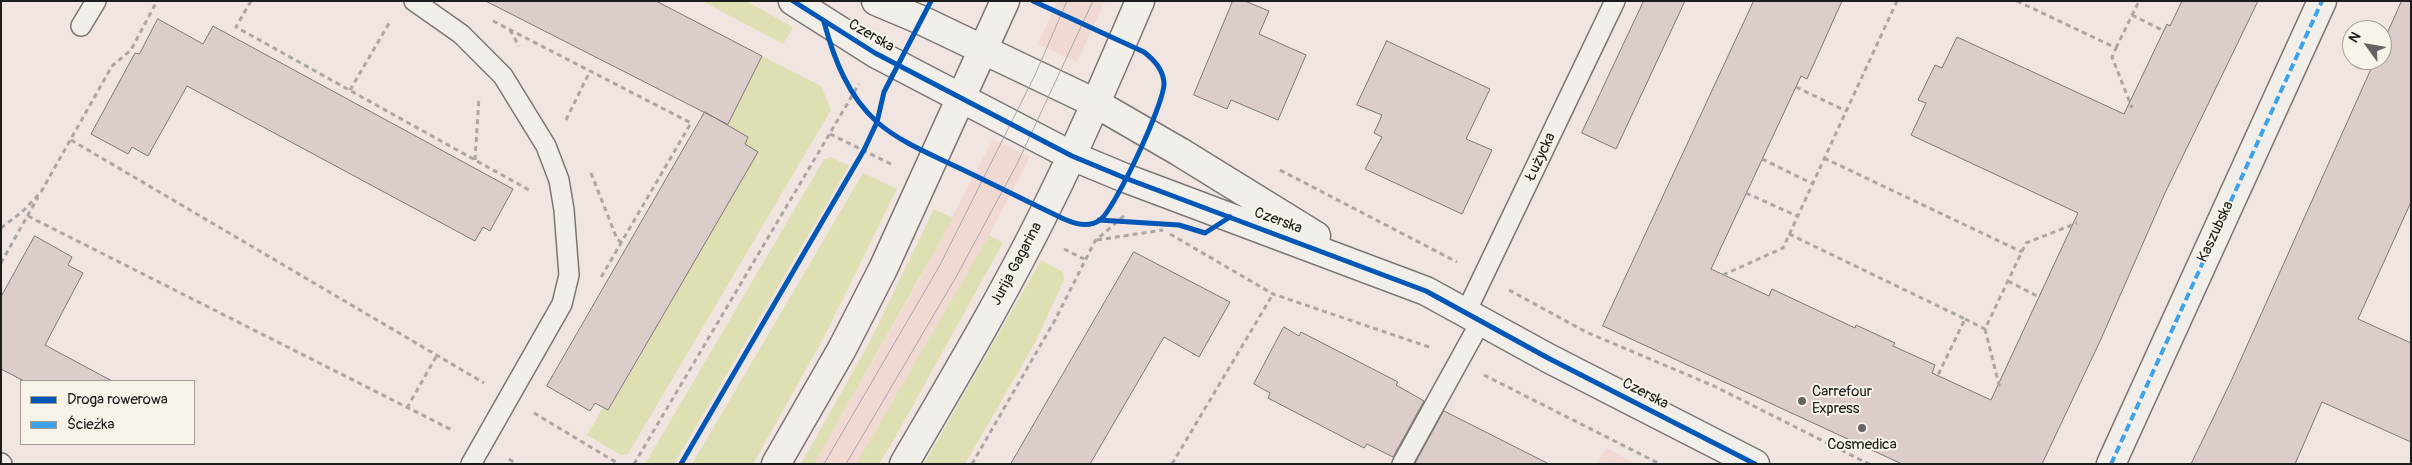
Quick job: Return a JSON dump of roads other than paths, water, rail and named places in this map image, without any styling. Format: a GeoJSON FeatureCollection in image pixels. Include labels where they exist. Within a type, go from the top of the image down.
{"type":"FeatureCollection","features":[{"type":"Feature","properties":{"kind":"street","name":"Czerska"},"geometry":{"type":"LineString","coordinates":[[793,1],[848,38],[961,100],[1072,156],[1426,290],[1548,358],[1755,464]]}},
{"type":"Feature","properties":{"kind":"street","name":"Czerska"},"geometry":{"type":"LineString","coordinates":[[876,1],[921,20],[1096,104],[1180,152],[1368,268]]}},
{"type":"Feature","properties":{"kind":"street"},"geometry":{"type":"LineString","coordinates":[[776,464],[842,348],[878,278],[961,100],[1004,1]]}},
{"type":"Feature","properties":{"kind":"street","name":"Jurija Gagarina"},"geometry":{"type":"LineString","coordinates":[[904,464],[1018,262],[1072,156],[1140,1]]}},
{"type":"Feature","properties":{"kind":"street","name":"Kaszubska"},"geometry":{"type":"LineString","coordinates":[[2110,464],[2322,1]]}},
{"type":"Feature","properties":{"kind":"lane"},"geometry":{"type":"LineString","coordinates":[[81,26],[96,1]]}},
{"type":"Feature","properties":{"kind":"lane"},"geometry":{"type":"LineString","coordinates":[[414,1],[461,34],[503,76],[546,146],[559,180],[564,210],[568,275],[562,304],[471,464]]}},
{"type":"Feature","properties":{"kind":"lane","name":"Łużycka"},"geometry":{"type":"LineString","coordinates":[[1402,464],[1458,362],[1474,316],[1484,276],[1616,1]]}},
{"type":"Feature","properties":{"kind":"tram line"},"geometry":{"type":"LineString","coordinates":[[824,464],[940,265],[1035,75],[1067,1]]}},
{"type":"Feature","properties":{"kind":"tram line"},"geometry":{"type":"LineString","coordinates":[[846,464],[956,277],[1017,164],[1093,1]]}},
{"type":"Feature","properties":{"kind":"place","name":"Carrefour Express"},"geometry":{"type":"Point","coordinates":[1802,401]}},
{"type":"Feature","properties":{"kind":"place","name":"Cosmedica"},"geometry":{"type":"Point","coordinates":[1862,428]}}]}
